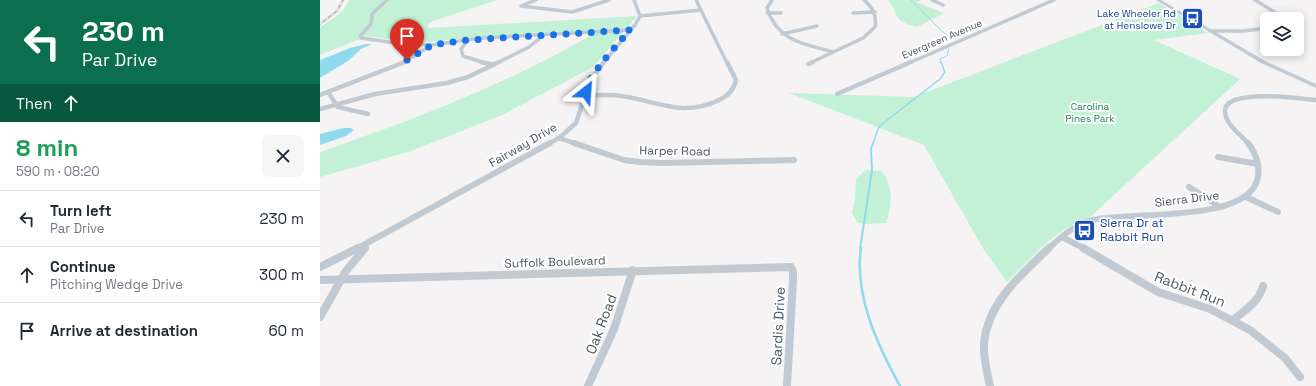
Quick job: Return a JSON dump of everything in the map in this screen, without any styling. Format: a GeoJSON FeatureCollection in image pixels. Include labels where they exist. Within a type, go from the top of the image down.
{"type":"FeatureCollection","features":[{"type":"Feature","properties":{"kind":"main road"},"geometry":{"type":"LineString","coordinates":[[1158,0],[1263,62],[1316,86]]}},
{"type":"Feature","properties":{"kind":"street"},"geometry":{"type":"LineString","coordinates":[[387,0],[372,14],[371,24],[361,33],[361,38],[396,43],[432,45],[468,40],[630,30]]}},
{"type":"Feature","properties":{"kind":"street"},"geometry":{"type":"LineString","coordinates":[[536,0],[521,6],[572,12],[609,0]]}},
{"type":"Feature","properties":{"kind":"street"},"geometry":{"type":"LineString","coordinates":[[634,0],[640,16],[701,10]]}},
{"type":"Feature","properties":{"kind":"street"},"geometry":{"type":"LineString","coordinates":[[585,96],[624,97],[675,109],[687,110],[705,106],[728,94],[734,89],[736,80],[696,0]]}},
{"type":"Feature","properties":{"kind":"street"},"geometry":{"type":"LineString","coordinates":[[772,0],[767,8],[767,13],[771,24],[782,34],[793,40],[833,52]]}},
{"type":"Feature","properties":{"kind":"street"},"geometry":{"type":"LineString","coordinates":[[808,64],[869,33],[875,27],[875,12],[864,0]]}},
{"type":"Feature","properties":{"kind":"street"},"geometry":{"type":"LineString","coordinates":[[932,0],[943,5]]}},
{"type":"Feature","properties":{"kind":"street","name":"Evergreen Avenue"},"geometry":{"type":"LineString","coordinates":[[837,94],[1054,0]]}},
{"type":"Feature","properties":{"kind":"street"},"geometry":{"type":"LineString","coordinates":[[1255,0],[1274,12]]}},
{"type":"Feature","properties":{"kind":"street"},"geometry":{"type":"LineString","coordinates":[[852,13],[875,12]]}},
{"type":"Feature","properties":{"kind":"street"},"geometry":{"type":"LineString","coordinates":[[767,13],[781,13]]}},
{"type":"Feature","properties":{"kind":"street","name":"Fairway Drive"},"geometry":{"type":"LineString","coordinates":[[320,267],[373,241],[559,138],[576,123],[585,96],[586,86],[640,16]]}},
{"type":"Feature","properties":{"kind":"street"},"geometry":{"type":"LineString","coordinates":[[782,34],[817,26]]}},
{"type":"Feature","properties":{"kind":"street"},"geometry":{"type":"LineString","coordinates":[[1210,31],[1244,31],[1260,29]]}},
{"type":"Feature","properties":{"kind":"street"},"geometry":{"type":"LineString","coordinates":[[1244,31],[1252,35]]}},
{"type":"Feature","properties":{"kind":"street"},"geometry":{"type":"LineString","coordinates":[[320,109],[375,94],[447,83],[468,77],[529,47],[544,35]]}},
{"type":"Feature","properties":{"kind":"street"},"geometry":{"type":"LineString","coordinates":[[468,40],[461,49],[463,56],[494,65]]}},
{"type":"Feature","properties":{"kind":"street"},"geometry":{"type":"LineString","coordinates":[[320,95],[407,60],[432,45]]}},
{"type":"Feature","properties":{"kind":"street"},"geometry":{"type":"LineString","coordinates":[[328,92],[336,105],[344,109],[368,114]]}},
{"type":"Feature","properties":{"kind":"street"},"geometry":{"type":"LineString","coordinates":[[1278,212],[1246,197],[1258,183],[1258,164],[1251,146],[1227,120],[1225,110],[1228,105],[1242,98],[1260,96],[1316,100]]}},
{"type":"Feature","properties":{"kind":"street","name":"Harper Road"},"geometry":{"type":"LineString","coordinates":[[559,138],[624,160],[640,162],[663,163],[794,160]]}},
{"type":"Feature","properties":{"kind":"street"},"geometry":{"type":"LineString","coordinates":[[1218,157],[1258,164]]}},
{"type":"Feature","properties":{"kind":"street"},"geometry":{"type":"LineString","coordinates":[[1189,187],[1220,207]]}},
{"type":"Feature","properties":{"kind":"street","name":"Sierra Drive"},"geometry":{"type":"LineString","coordinates":[[990,386],[983,357],[985,333],[990,314],[1014,280],[1072,229],[1093,220],[1186,213],[1220,207],[1246,197]]}},
{"type":"Feature","properties":{"kind":"street","name":"Rabbit Run"},"geometry":{"type":"LineString","coordinates":[[1062,237],[1158,292],[1210,309],[1233,320],[1250,330],[1286,358],[1300,376]]}},
{"type":"Feature","properties":{"kind":"street","name":"Fairway Drive"},"geometry":{"type":"LineString","coordinates":[[320,317],[338,286],[340,279],[358,255],[373,241]]}},
{"type":"Feature","properties":{"kind":"street","name":"Suffolk Boulevard"},"geometry":{"type":"LineString","coordinates":[[320,280],[774,266],[791,267]]}},
{"type":"Feature","properties":{"kind":"street","name":"Sardis Drive"},"geometry":{"type":"LineString","coordinates":[[787,386],[794,281],[791,267]]}},
{"type":"Feature","properties":{"kind":"street","name":"Oak Road"},"geometry":{"type":"LineString","coordinates":[[588,386],[599,366],[620,315],[633,270]]}},
{"type":"Feature","properties":{"kind":"street"},"geometry":{"type":"LineString","coordinates":[[1233,320],[1259,297],[1263,286]]}},
{"type":"Feature","properties":{"kind":"green space"},"geometry":{"type":"Polygon","coordinates":[[[349,0],[497,0],[433,21],[427,25],[429,28],[637,16],[593,67],[502,115],[411,151],[320,177],[320,152],[428,113],[498,83],[567,49],[600,30],[467,38],[420,43],[367,36],[320,55],[320,27],[341,12],[349,0]]]}},
{"type":"Feature","properties":{"kind":"green space"},"geometry":{"type":"Polygon","coordinates":[[[888,0],[922,0],[916,2],[944,13],[917,27],[901,21],[897,17],[888,0]]]}},
{"type":"Feature","properties":{"kind":"green space","name":"Carolina Pines Park"},"geometry":{"type":"Polygon","coordinates":[[[1159,3],[1208,33],[1154,40],[1240,79],[1089,218],[1065,229],[1055,236],[1007,282],[984,250],[924,145],[789,93],[914,97],[1159,3]]]}},
{"type":"Feature","properties":{"kind":"green space"},"geometry":{"type":"Polygon","coordinates":[[[867,170],[881,171],[888,183],[891,196],[890,210],[886,223],[865,224],[857,222],[852,213],[855,200],[856,180],[863,172],[867,170]]]}},
{"type":"Feature","properties":{"kind":"water"},"geometry":{"type":"Polygon","coordinates":[[[372,44],[361,49],[348,61],[320,78],[320,60],[350,48],[372,44]]]}},
{"type":"Feature","properties":{"kind":"water"},"geometry":{"type":"Polygon","coordinates":[[[343,128],[351,128],[354,130],[346,136],[320,145],[320,134],[343,128]]]}},
{"type":"Feature","properties":{"kind":"waterway"},"geometry":{"type":"LineString","coordinates":[[911,0],[940,30],[951,39]]}},
{"type":"Feature","properties":{"kind":"waterway"},"geometry":{"type":"LineString","coordinates":[[941,63],[940,59],[947,56],[949,49]]}},
{"type":"Feature","properties":{"kind":"waterway"},"geometry":{"type":"LineString","coordinates":[[873,144],[878,129],[882,124],[940,79],[945,72],[941,62]]}},
{"type":"Feature","properties":{"kind":"waterway"},"geometry":{"type":"LineString","coordinates":[[860,249],[872,170],[871,149],[873,143]]}},
{"type":"Feature","properties":{"kind":"waterway"},"geometry":{"type":"LineString","coordinates":[[861,248],[860,266],[864,302],[876,337],[900,386]]}},
{"type":"Feature","properties":{"kind":"railway"},"geometry":{"type":"LineString","coordinates":[[320,24],[337,11],[343,0]]}},
{"type":"Feature","properties":{"kind":"place","name":"Lake Wheeler Rd at Henslowe Dr"},"geometry":{"type":"Point","coordinates":[1192,19]}},
{"type":"Feature","properties":{"kind":"place","name":"Sierra Dr at Rabbit Run"},"geometry":{"type":"Point","coordinates":[1084,230]}},
{"type":"Feature","properties":{"kind":"route"},"geometry":{"type":"LineString","coordinates":[[407,60],[432,45],[481,38],[630,30],[608,56],[586,86],[586,92]]}}]}
